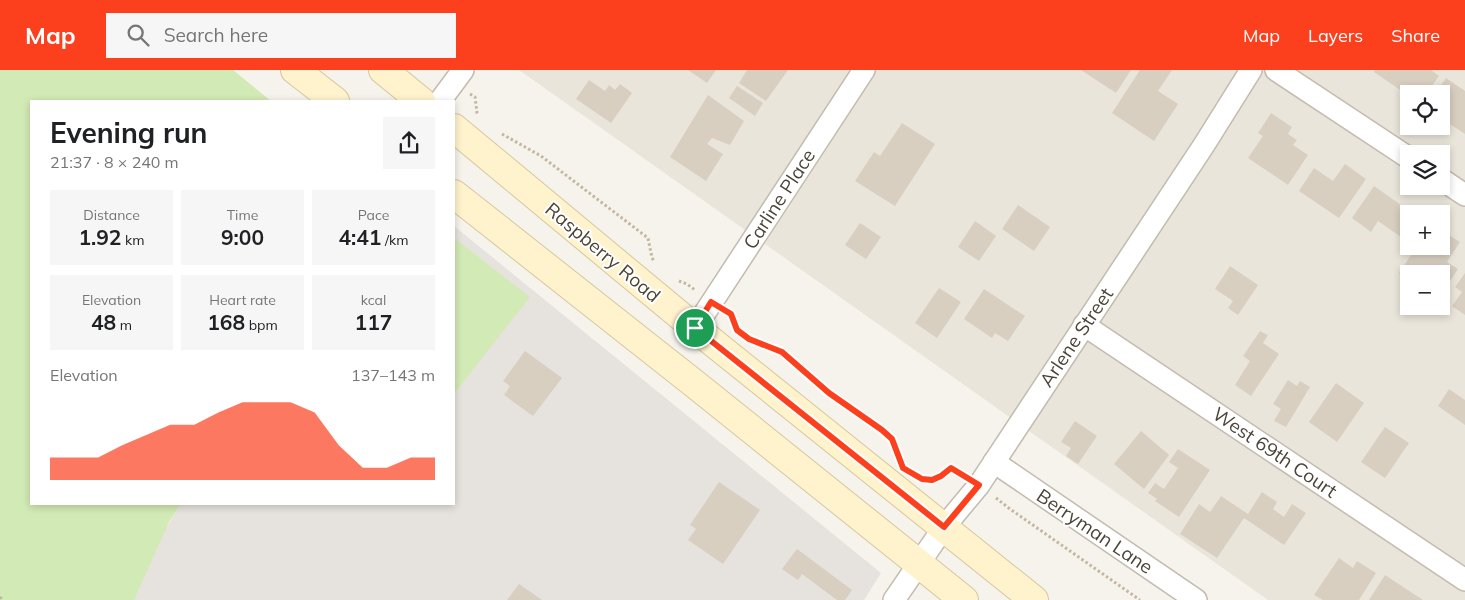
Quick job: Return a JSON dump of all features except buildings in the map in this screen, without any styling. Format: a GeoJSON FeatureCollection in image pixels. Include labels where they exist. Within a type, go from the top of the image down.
{"type":"FeatureCollection","features":[{"type":"Feature","properties":{"kind":"main road"},"geometry":{"type":"LineString","coordinates":[[295,70],[334,100]]}},
{"type":"Feature","properties":{"kind":"main road"},"geometry":{"type":"LineString","coordinates":[[383,70],[420,100]]}},
{"type":"Feature","properties":{"kind":"main road","name":"Raspberry Road"},"geometry":{"type":"LineString","coordinates":[[455,129],[695,328],[1034,600]]}},
{"type":"Feature","properties":{"kind":"main road"},"geometry":{"type":"LineString","coordinates":[[455,195],[964,600]]}},
{"type":"Feature","properties":{"kind":"street","name":"Carline Place"},"geometry":{"type":"LineString","coordinates":[[695,328],[864,70]]}},
{"type":"Feature","properties":{"kind":"street","name":"Arlene Street"},"geometry":{"type":"LineString","coordinates":[[894,600],[944,527],[979,485],[1204,145],[1251,70]]}},
{"type":"Feature","properties":{"kind":"street"},"geometry":{"type":"LineString","coordinates":[[1276,70],[1400,152]]}},
{"type":"Feature","properties":{"kind":"street"},"geometry":{"type":"LineString","coordinates":[[441,100],[459,76]]}},
{"type":"Feature","properties":{"kind":"street"},"geometry":{"type":"LineString","coordinates":[[1450,185],[1465,195]]}},
{"type":"Feature","properties":{"kind":"street","name":"West 69th Court"},"geometry":{"type":"LineString","coordinates":[[1084,324],[1465,580]]}},
{"type":"Feature","properties":{"kind":"street","name":"Berryman Lane"},"geometry":{"type":"LineString","coordinates":[[994,462],[1196,600]]}},
{"type":"Feature","properties":{"kind":"path"},"geometry":{"type":"LineString","coordinates":[[459,76],[475,97],[477,114],[482,119]]}},
{"type":"Feature","properties":{"kind":"path"},"geometry":{"type":"LineString","coordinates":[[502,134],[541,156],[648,238],[652,258],[657,265]]}},
{"type":"Feature","properties":{"kind":"path"},"geometry":{"type":"LineString","coordinates":[[673,280],[687,284],[731,314],[737,330],[749,339],[782,352],[829,393],[882,430],[892,439],[903,468]]}},
{"type":"Feature","properties":{"kind":"path"},"geometry":{"type":"LineString","coordinates":[[916,476],[932,480],[951,468],[979,485],[1010,509],[1140,600]]}},
{"type":"Feature","properties":{"kind":"path"},"geometry":{"type":"LineString","coordinates":[[0,597],[3,600]]}},
{"type":"Feature","properties":{"kind":"shaded area"},"geometry":{"type":"Polygon","coordinates":[[[519,70],[1465,70],[1465,600],[1268,600],[519,70]]]}},
{"type":"Feature","properties":{"kind":"shaded area"},"geometry":{"type":"Polygon","coordinates":[[[455,227],[881,573],[864,600],[121,600],[180,505],[455,505],[455,227]]]}},
{"type":"Feature","properties":{"kind":"green space"},"geometry":{"type":"Polygon","coordinates":[[[0,70],[233,70],[270,100],[30,100],[30,505],[180,505],[169,522],[134,600],[0,600],[0,70]]]}},
{"type":"Feature","properties":{"kind":"green space"},"geometry":{"type":"Polygon","coordinates":[[[455,239],[530,297],[455,393],[455,239]]]}},
{"type":"Feature","properties":{"kind":"route"},"geometry":{"type":"LineString","coordinates":[[711,302],[731,314],[737,330],[749,339],[782,352],[829,393],[882,430],[892,439],[903,468],[922,479],[932,480],[951,468],[979,485],[944,527],[695,328],[711,302]]}}]}
